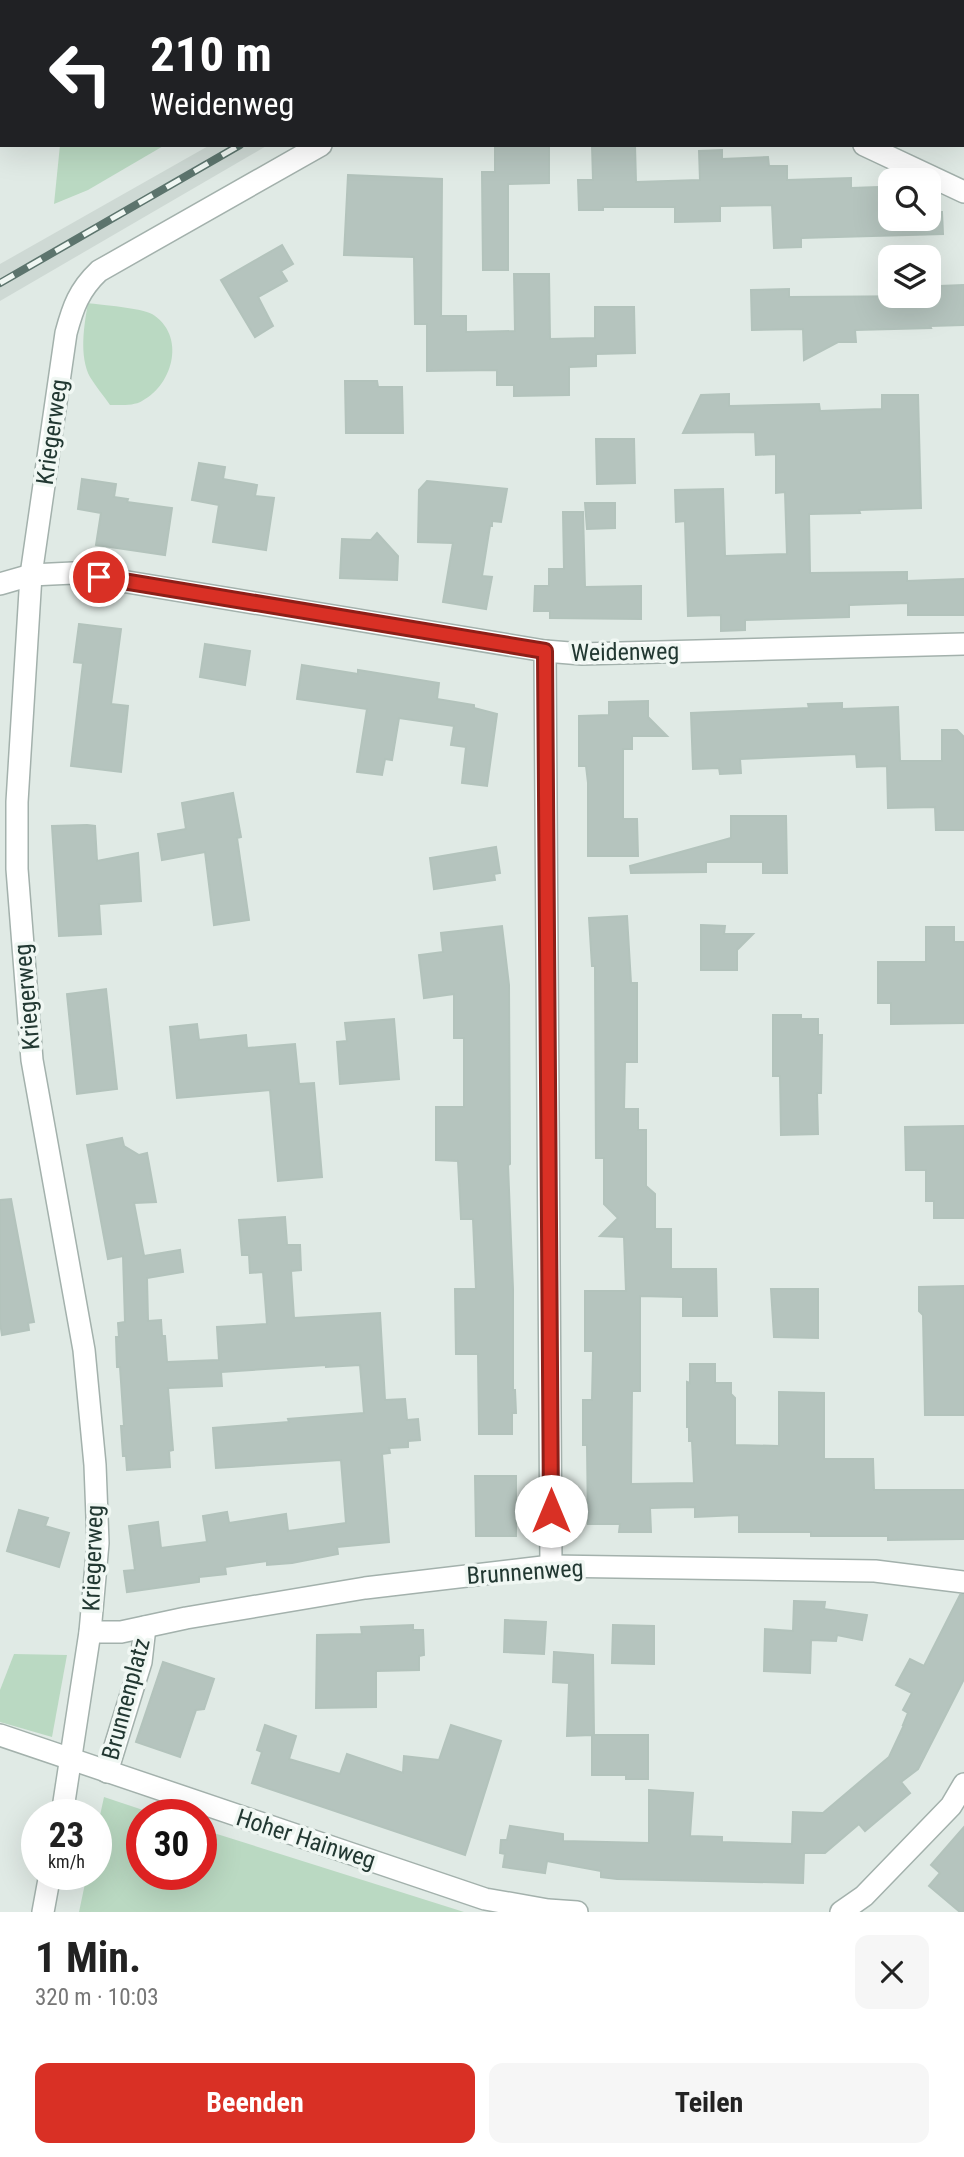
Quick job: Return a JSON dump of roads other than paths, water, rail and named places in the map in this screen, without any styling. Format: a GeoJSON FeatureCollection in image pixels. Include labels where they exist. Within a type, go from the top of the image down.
{"type":"FeatureCollection","features":[{"type":"Feature","properties":{"kind":"street","name":"Kriegerweg"},"geometry":{"type":"LineString","coordinates":[[65,1799],[90,1632],[98,1543],[84,1350],[32,1060],[17,869],[17,802],[31,575],[66,332],[73,304],[99,271],[317,147]]}},
{"type":"Feature","properties":{"kind":"street"},"geometry":{"type":"LineString","coordinates":[[868,147],[964,192]]}},
{"type":"Feature","properties":{"kind":"street","name":"Weidenweg"},"geometry":{"type":"LineString","coordinates":[[0,584],[31,575],[73,573],[545,651],[583,654],[964,644]]}},
{"type":"Feature","properties":{"kind":"street"},"geometry":{"type":"LineString","coordinates":[[545,651],[551,1566]]}},
{"type":"Feature","properties":{"kind":"street","name":"Brunnenweg"},"geometry":{"type":"LineString","coordinates":[[90,1632],[121,1632],[365,1588],[551,1566],[875,1571],[964,1582]]}},
{"type":"Feature","properties":{"kind":"street","name":"Brunnenplatz"},"geometry":{"type":"LineString","coordinates":[[107,1772],[141,1662],[145,1627]]}},
{"type":"Feature","properties":{"kind":"street","name":"Hoher Hainweg"},"geometry":{"type":"LineString","coordinates":[[0,1735],[485,1899],[577,1912]]}},
{"type":"Feature","properties":{"kind":"street"},"geometry":{"type":"LineString","coordinates":[[841,1912],[868,1904],[951,1806],[964,1784]]}},
{"type":"Feature","properties":{"kind":"street"},"geometry":{"type":"LineString","coordinates":[[43,1912],[48,1890]]}},
{"type":"Feature","properties":{"kind":"railway"},"geometry":{"type":"LineString","coordinates":[[0,283],[237,147]]}}]}
